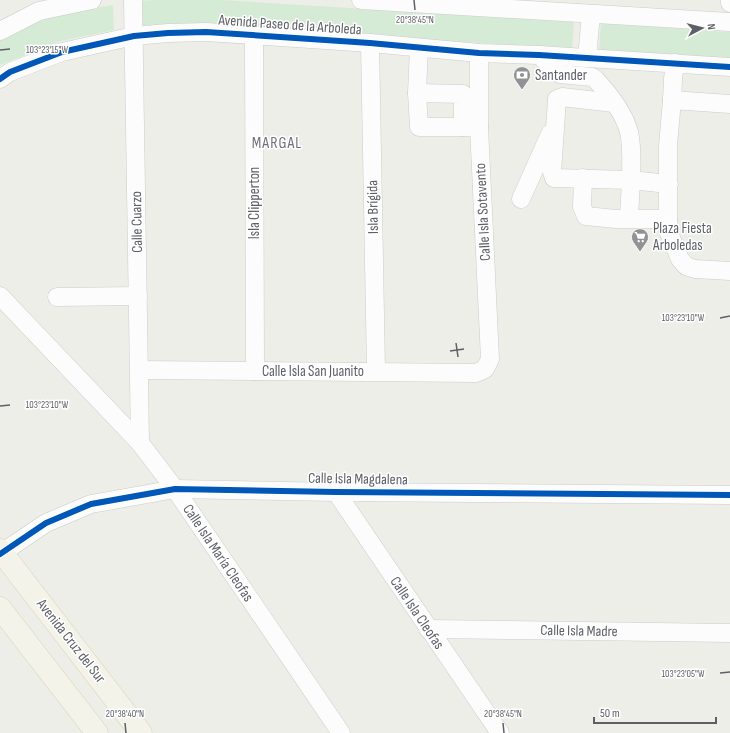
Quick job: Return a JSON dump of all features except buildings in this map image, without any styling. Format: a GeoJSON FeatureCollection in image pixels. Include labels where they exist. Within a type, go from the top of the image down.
{"type":"FeatureCollection","features":[{"type":"Feature","properties":{"kind":"main road","name":"Avenida Cruz del Sur"},"geometry":{"type":"LineString","coordinates":[[1,552],[141,733]]}},
{"type":"Feature","properties":{"kind":"main road"},"geometry":{"type":"LineString","coordinates":[[0,608],[97,733]]}},
{"type":"Feature","properties":{"kind":"street"},"geometry":{"type":"LineString","coordinates":[[0,31],[39,11],[92,0]]}},
{"type":"Feature","properties":{"kind":"street","name":"Calle Cuarzo"},"geometry":{"type":"LineString","coordinates":[[133,0],[140,443]]}},
{"type":"Feature","properties":{"kind":"street","name":"Avenida Paseo de la Arboleda"},"geometry":{"type":"LineString","coordinates":[[361,0],[730,22]]}},
{"type":"Feature","properties":{"kind":"street"},"geometry":{"type":"LineString","coordinates":[[588,58],[590,14]]}},
{"type":"Feature","properties":{"kind":"street","name":"Avenida Paseo de la Arboleda"},"geometry":{"type":"LineString","coordinates":[[0,79],[10,72],[62,52],[134,36],[168,32],[206,32],[370,43],[480,54],[540,55],[730,67]]}},
{"type":"Feature","properties":{"kind":"street","name":"Isla Clipperton"},"geometry":{"type":"LineString","coordinates":[[254,35],[255,371]]}},
{"type":"Feature","properties":{"kind":"street","name":"Isla Brígida"},"geometry":{"type":"LineString","coordinates":[[370,43],[376,371]]}},
{"type":"Feature","properties":{"kind":"street"},"geometry":{"type":"LineString","coordinates":[[417,93],[463,94],[471,127],[419,127],[417,93],[420,48]]}},
{"type":"Feature","properties":{"kind":"street","name":"Calle Isla Sotavento"},"geometry":{"type":"LineString","coordinates":[[480,54],[471,127],[490,359],[485,369]]}},
{"type":"Feature","properties":{"kind":"street"},"geometry":{"type":"LineString","coordinates":[[540,55],[560,74],[592,77],[596,80],[622,114],[629,133],[629,218]]}},
{"type":"Feature","properties":{"kind":"street"},"geometry":{"type":"LineString","coordinates":[[675,64],[672,79],[672,100],[668,146],[668,231],[680,259],[686,266],[695,269],[730,271]]}},
{"type":"Feature","properties":{"kind":"street"},"geometry":{"type":"LineString","coordinates":[[614,103],[559,98],[555,102],[552,172],[554,178],[630,180],[669,184]]}},
{"type":"Feature","properties":{"kind":"street"},"geometry":{"type":"LineString","coordinates":[[672,100],[730,104]]}},
{"type":"Feature","properties":{"kind":"street"},"geometry":{"type":"LineString","coordinates":[[521,199],[555,124]]}},
{"type":"Feature","properties":{"kind":"street"},"geometry":{"type":"LineString","coordinates":[[584,178],[582,207],[586,216],[668,219]]}},
{"type":"Feature","properties":{"kind":"street","name":"Calle Isla María Cleofas"},"geometry":{"type":"LineString","coordinates":[[0,296],[140,443],[175,489],[341,733]]}},
{"type":"Feature","properties":{"kind":"street"},"geometry":{"type":"LineString","coordinates":[[57,297],[138,296]]}},
{"type":"Feature","properties":{"kind":"street","name":"Calle Isla San Juanito"},"geometry":{"type":"LineString","coordinates":[[140,370],[476,373],[485,369]]}},
{"type":"Feature","properties":{"kind":"street","name":"Calle Isla Magdalena"},"geometry":{"type":"LineString","coordinates":[[1,552],[46,524],[91,504],[175,489],[336,492],[730,495]]}},
{"type":"Feature","properties":{"kind":"street","name":"Calle Isla Cleofas"},"geometry":{"type":"LineString","coordinates":[[336,492],[428,630],[500,733]]}},
{"type":"Feature","properties":{"kind":"street","name":"Calle Isla Madre"},"geometry":{"type":"LineString","coordinates":[[428,630],[730,633]]}},
{"type":"Feature","properties":{"kind":"green space"},"geometry":{"type":"Polygon","coordinates":[[[223,0],[574,22],[572,49],[188,24],[140,27],[140,1],[223,0]]]}},
{"type":"Feature","properties":{"kind":"green space"},"geometry":{"type":"Polygon","coordinates":[[[113,5],[114,30],[61,41],[0,65],[0,38],[55,15],[113,5]]]}},
{"type":"Feature","properties":{"kind":"green space"},"geometry":{"type":"Polygon","coordinates":[[[601,23],[730,32],[730,59],[599,50],[601,23]]]}},
{"type":"Feature","properties":{"kind":"cycle path"},"geometry":{"type":"LineString","coordinates":[[0,79],[10,72],[62,52],[134,36],[206,32],[370,43],[479,53],[539,55],[730,67]]}},
{"type":"Feature","properties":{"kind":"cycle path"},"geometry":{"type":"LineString","coordinates":[[0,554],[46,523],[91,504],[175,489],[336,492],[730,495]]}},
{"type":"Feature","properties":{"kind":"place","name":"Santander"},"geometry":{"type":"Point","coordinates":[522,90]}},
{"type":"Feature","properties":{"kind":"place","name":"Plaza Fiesta Arboledas"},"geometry":{"type":"Point","coordinates":[640,252]}},
{"type":"Feature","properties":{"kind":"district","name":"MARGAL"},"geometry":{"type":"Point","coordinates":[277,143]}}]}
